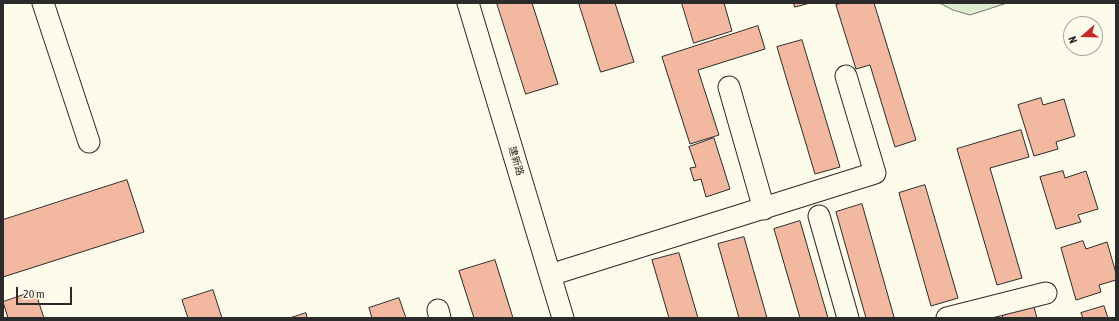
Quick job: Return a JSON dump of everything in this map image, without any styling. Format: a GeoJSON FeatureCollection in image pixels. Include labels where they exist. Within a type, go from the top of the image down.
{"type":"FeatureCollection","features":[{"type":"Feature","properties":{"kind":"street"},"geometry":{"type":"LineString","coordinates":[[43,3],[89,142]]}},
{"type":"Feature","properties":{"kind":"street","name":"建新路"},"geometry":{"type":"LineString","coordinates":[[469,3],[563,318]]}},
{"type":"Feature","properties":{"kind":"street"},"geometry":{"type":"LineString","coordinates":[[550,276],[875,173],[846,76]]}},
{"type":"Feature","properties":{"kind":"street"},"geometry":{"type":"LineString","coordinates":[[729,87],[764,209]]}},
{"type":"Feature","properties":{"kind":"street"},"geometry":{"type":"LineString","coordinates":[[819,216],[848,318]]}},
{"type":"Feature","properties":{"kind":"street"},"geometry":{"type":"LineString","coordinates":[[947,318],[1046,293]]}},
{"type":"Feature","properties":{"kind":"green space"},"geometry":{"type":"Polygon","coordinates":[[[940,3],[1007,3],[970,15],[953,10],[940,3]]]}},
{"type":"Feature","properties":{"kind":"building"},"geometry":{"type":"Polygon","coordinates":[[[497,3],[532,3],[558,84],[526,94],[497,3]]]}},
{"type":"Feature","properties":{"kind":"building"},"geometry":{"type":"Polygon","coordinates":[[[579,3],[615,3],[634,62],[601,72],[579,3]]]}},
{"type":"Feature","properties":{"kind":"building"},"geometry":{"type":"Polygon","coordinates":[[[682,3],[724,3],[732,31],[694,43],[682,3]]]}},
{"type":"Feature","properties":{"kind":"building"},"geometry":{"type":"Polygon","coordinates":[[[794,3],[810,3],[795,7],[794,3]]]}},
{"type":"Feature","properties":{"kind":"building"},"geometry":{"type":"Polygon","coordinates":[[[842,3],[874,3],[916,140],[895,147],[870,65],[856,69],[836,5],[842,3]]]}},
{"type":"Feature","properties":{"kind":"building"},"geometry":{"type":"Polygon","coordinates":[[[758,26],[765,49],[698,70],[719,135],[690,144],[662,57],[758,26]]]}},
{"type":"Feature","properties":{"kind":"building"},"geometry":{"type":"Polygon","coordinates":[[[802,40],[840,167],[815,174],[777,47],[802,40]]]}},
{"type":"Feature","properties":{"kind":"building"},"geometry":{"type":"Polygon","coordinates":[[[1041,98],[1043,105],[1064,99],[1075,136],[1056,142],[1058,149],[1034,156],[1018,105],[1041,98]]]}},
{"type":"Feature","properties":{"kind":"building"},"geometry":{"type":"Polygon","coordinates":[[[1021,130],[1029,157],[990,168],[1022,278],[997,285],[957,149],[1021,130]]]}},
{"type":"Feature","properties":{"kind":"building"},"geometry":{"type":"Polygon","coordinates":[[[714,138],[730,189],[706,197],[701,179],[694,181],[690,168],[696,167],[689,147],[714,138]]]}},
{"type":"Feature","properties":{"kind":"building"},"geometry":{"type":"Polygon","coordinates":[[[1063,171],[1065,178],[1086,171],[1098,209],[1078,215],[1081,222],[1056,229],[1040,177],[1063,171]]]}},
{"type":"Feature","properties":{"kind":"building"},"geometry":{"type":"Polygon","coordinates":[[[127,180],[144,232],[3,277],[3,220],[127,180]]]}},
{"type":"Feature","properties":{"kind":"building"},"geometry":{"type":"Polygon","coordinates":[[[925,185],[958,298],[931,306],[899,193],[925,185]]]}},
{"type":"Feature","properties":{"kind":"building"},"geometry":{"type":"Polygon","coordinates":[[[862,204],[894,317],[866,318],[836,212],[862,204]]]}},
{"type":"Feature","properties":{"kind":"building"},"geometry":{"type":"Polygon","coordinates":[[[800,221],[828,318],[800,318],[774,229],[800,221]]]}},
{"type":"Feature","properties":{"kind":"building"},"geometry":{"type":"Polygon","coordinates":[[[744,237],[767,318],[739,318],[718,244],[744,237]]]}},
{"type":"Feature","properties":{"kind":"building"},"geometry":{"type":"Polygon","coordinates":[[[1083,241],[1086,249],[1107,242],[1116,273],[1116,280],[1099,285],[1101,292],[1076,300],[1061,248],[1083,241]]]}},
{"type":"Feature","properties":{"kind":"building"},"geometry":{"type":"Polygon","coordinates":[[[679,253],[698,318],[669,318],[652,260],[679,253]]]}},
{"type":"Feature","properties":{"kind":"building"},"geometry":{"type":"Polygon","coordinates":[[[495,260],[513,318],[474,318],[459,271],[495,260]]]}},
{"type":"Feature","properties":{"kind":"building"},"geometry":{"type":"Polygon","coordinates":[[[213,290],[222,318],[188,318],[182,300],[213,290]]]}},
{"type":"Feature","properties":{"kind":"building"},"geometry":{"type":"Polygon","coordinates":[[[35,291],[44,318],[8,318],[3,302],[35,291]]]}},
{"type":"Feature","properties":{"kind":"building"},"geometry":{"type":"Polygon","coordinates":[[[399,298],[406,318],[372,318],[369,308],[399,298]]]}},
{"type":"Feature","properties":{"kind":"building"},"geometry":{"type":"Polygon","coordinates":[[[1032,300],[1037,318],[1003,318],[1000,309],[1032,300]]]}},
{"type":"Feature","properties":{"kind":"building"},"geometry":{"type":"Polygon","coordinates":[[[1104,306],[1108,318],[1083,318],[1081,313],[1104,306]]]}},
{"type":"Feature","properties":{"kind":"building"},"geometry":{"type":"Polygon","coordinates":[[[306,313],[307,318],[290,318],[306,313]]]}}]}
